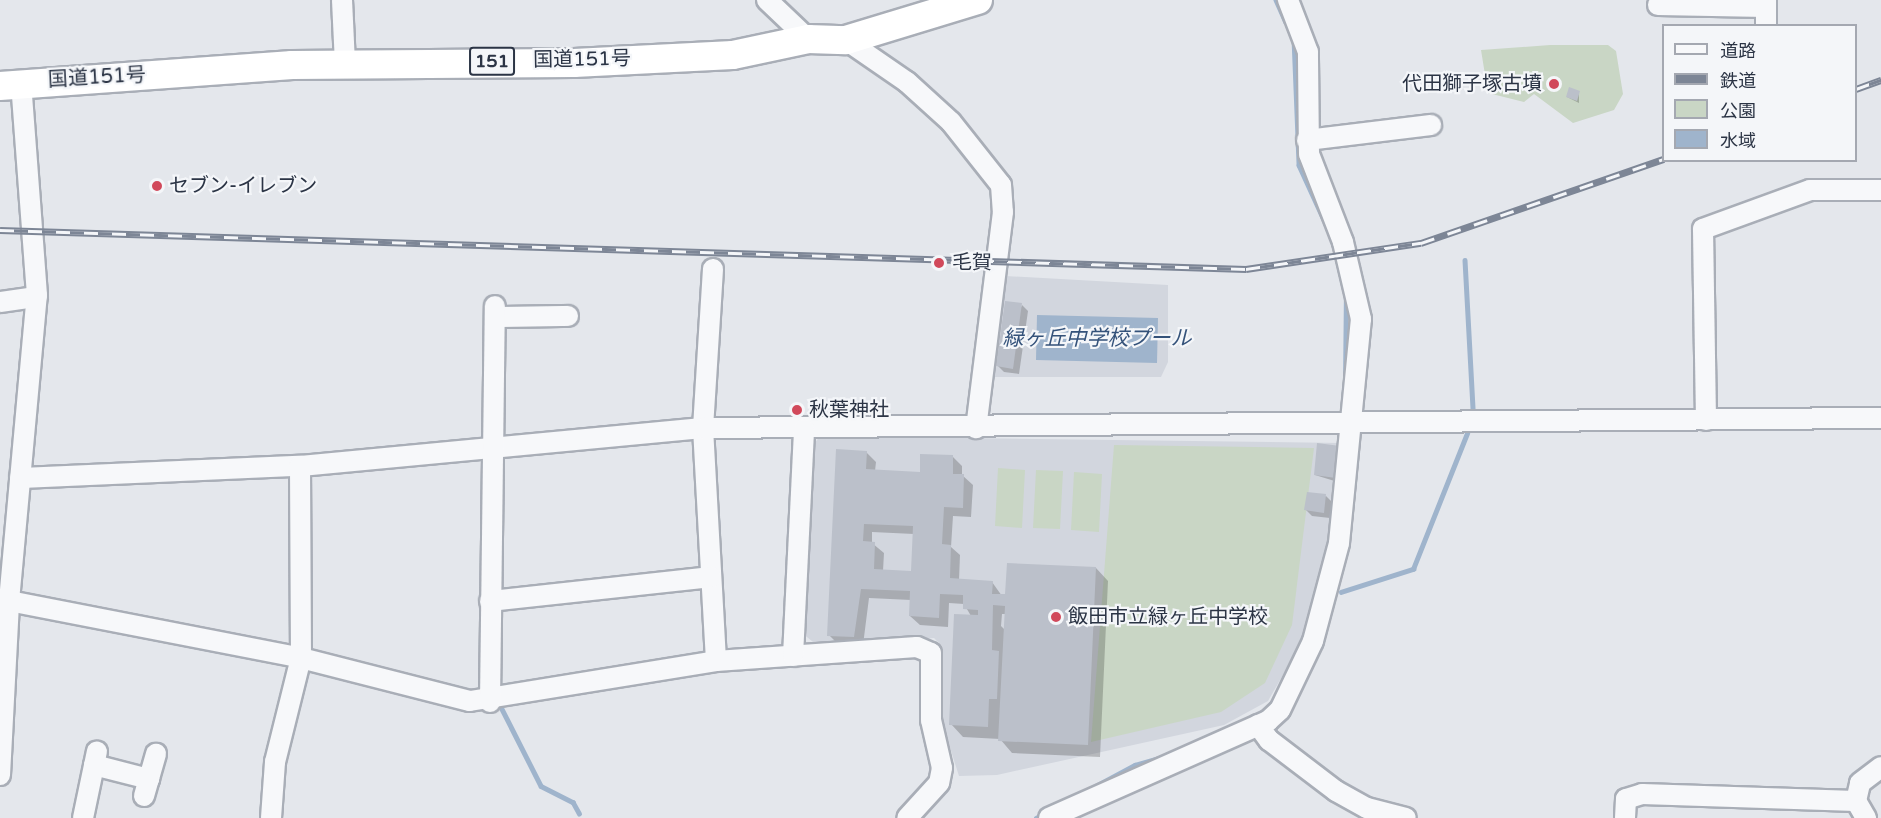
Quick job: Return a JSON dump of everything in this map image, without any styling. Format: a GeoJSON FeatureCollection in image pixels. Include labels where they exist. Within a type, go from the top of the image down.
{"type":"FeatureCollection","features":[{"type":"Feature","properties":{"kind":"highway","name":"国道151号"},"geometry":{"type":"LineString","coordinates":[[10,84],[345,63],[574,63],[733,55],[808,39],[846,40],[978,0]]}},
{"type":"Feature","properties":{"kind":"street"},"geometry":{"type":"LineString","coordinates":[[342,0],[345,63]]}},
{"type":"Feature","properties":{"kind":"street"},"geometry":{"type":"LineString","coordinates":[[767,0],[808,39]]}},
{"type":"Feature","properties":{"kind":"street"},"geometry":{"type":"LineString","coordinates":[[1049,818],[1258,725],[1280,710],[1313,641],[1340,543],[1361,319],[1343,242],[1315,179],[1307,140],[1308,52],[1288,0]]}},
{"type":"Feature","properties":{"kind":"street"},"geometry":{"type":"LineString","coordinates":[[1658,5],[1766,11]]}},
{"type":"Feature","properties":{"kind":"street"},"geometry":{"type":"LineString","coordinates":[[846,40],[907,82],[951,122],[1001,185],[1003,212],[976,428]]}},
{"type":"Feature","properties":{"kind":"street"},"geometry":{"type":"LineString","coordinates":[[0,775],[4,630],[9,601],[37,297],[10,84]]}},
{"type":"Feature","properties":{"kind":"street"},"geometry":{"type":"LineString","coordinates":[[1307,140],[1431,125]]}},
{"type":"Feature","properties":{"kind":"street"},"geometry":{"type":"LineString","coordinates":[[1706,420],[1703,229],[1810,190],[1881,189]]}},
{"type":"Feature","properties":{"kind":"street"},"geometry":{"type":"LineString","coordinates":[[713,269],[703,428],[716,661]]}},
{"type":"Feature","properties":{"kind":"street"},"geometry":{"type":"LineString","coordinates":[[0,302],[37,297]]}},
{"type":"Feature","properties":{"kind":"street"},"geometry":{"type":"LineString","coordinates":[[490,702],[490,447],[495,312],[568,316]]}},
{"type":"Feature","properties":{"kind":"street"},"geometry":{"type":"LineString","coordinates":[[20,478],[300,466],[703,428],[976,428],[1881,418]]}},
{"type":"Feature","properties":{"kind":"street"},"geometry":{"type":"LineString","coordinates":[[793,656],[804,429]]}},
{"type":"Feature","properties":{"kind":"street"},"geometry":{"type":"LineString","coordinates":[[271,818],[275,762],[301,658],[300,466]]}},
{"type":"Feature","properties":{"kind":"street"},"geometry":{"type":"LineString","coordinates":[[490,601],[711,577]]}},
{"type":"Feature","properties":{"kind":"street"},"geometry":{"type":"LineString","coordinates":[[9,601],[301,658],[490,702],[716,661],[900,647],[931,653],[931,720],[941,775],[907,818]]}},
{"type":"Feature","properties":{"kind":"street"},"geometry":{"type":"LineString","coordinates":[[1258,725],[1269,740],[1336,791],[1366,808],[1406,818]]}},
{"type":"Feature","properties":{"kind":"street"},"geometry":{"type":"LineString","coordinates":[[83,818],[96,758],[147,788],[156,754]]}},
{"type":"Feature","properties":{"kind":"street"},"geometry":{"type":"LineString","coordinates":[[1866,818],[1856,801],[1860,783],[1881,767]]}},
{"type":"Feature","properties":{"kind":"street"},"geometry":{"type":"LineString","coordinates":[[1625,818],[1626,799],[1642,794],[1856,801]]}},
{"type":"Feature","properties":{"kind":"shaded area"},"geometry":{"type":"Polygon","coordinates":[[[1005,276],[1168,285],[1168,362],[1161,377],[992,377],[1005,276]]]}},
{"type":"Feature","properties":{"kind":"shaded area","name":"飯田市立緑ヶ丘中学校"},"geometry":{"type":"Polygon","coordinates":[[[820,436],[1342,443],[1326,559],[1299,647],[1268,701],[1224,725],[997,775],[959,776],[940,716],[941,645],[934,638],[818,646],[802,633],[811,448],[820,436]]]}},
{"type":"Feature","properties":{"kind":"green space"},"geometry":{"type":"Polygon","coordinates":[[[1550,45],[1608,45],[1616,51],[1623,94],[1614,110],[1573,123],[1534,94],[1524,102],[1488,93],[1481,50],[1550,45]]]}},
{"type":"Feature","properties":{"kind":"green space"},"geometry":{"type":"Polygon","coordinates":[[[1114,445],[1314,448],[1292,625],[1265,683],[1221,712],[1091,742],[1114,445]]]}},
{"type":"Feature","properties":{"kind":"green space"},"geometry":{"type":"Polygon","coordinates":[[[998,468],[1025,470],[1022,528],[995,526],[998,468]]]}},
{"type":"Feature","properties":{"kind":"green space"},"geometry":{"type":"Polygon","coordinates":[[[1036,470],[1063,471],[1060,529],[1033,528],[1036,470]]]}},
{"type":"Feature","properties":{"kind":"green space"},"geometry":{"type":"Polygon","coordinates":[[[1074,472],[1102,474],[1099,532],[1071,530],[1074,472]]]}},
{"type":"Feature","properties":{"kind":"water","name":"緑ヶ丘中学校プール"},"geometry":{"type":"Polygon","coordinates":[[[1037,315],[1158,318],[1157,363],[1036,360],[1037,315]]]}},
{"type":"Feature","properties":{"kind":"building"},"geometry":{"type":"Polygon","coordinates":[[[1569,87],[1580,91],[1577,101],[1566,97],[1569,87]]]}},
{"type":"Feature","properties":{"kind":"building"},"geometry":{"type":"Polygon","coordinates":[[[1005,301],[1022,303],[1013,369],[996,366],[1005,301]]]}},
{"type":"Feature","properties":{"kind":"building"},"geometry":{"type":"Polygon","coordinates":[[[1317,443],[1340,446],[1336,478],[1314,475],[1317,443]]]}},
{"type":"Feature","properties":{"kind":"building"},"geometry":{"type":"Polygon","coordinates":[[[836,449],[867,451],[866,469],[920,472],[920,454],[953,455],[953,474],[964,474],[963,508],[944,507],[942,544],[951,545],[950,578],[993,581],[992,594],[1005,594],[1007,563],[1096,567],[1088,745],[998,741],[1005,606],[993,605],[992,650],[999,651],[997,699],[989,699],[988,727],[949,725],[954,614],[978,615],[978,610],[963,609],[963,595],[940,594],[939,618],[909,616],[910,591],[861,589],[854,637],[827,636],[836,449]],[[864,524],[863,541],[875,542],[874,569],[911,571],[913,526],[864,524]]]}},
{"type":"Feature","properties":{"kind":"building"},"geometry":{"type":"Polygon","coordinates":[[[1307,492],[1326,494],[1324,513],[1304,510],[1307,492]]]}},
{"type":"Feature","properties":{"kind":"waterway"},"geometry":{"type":"LineString","coordinates":[[1276,0],[1286,22]]}},
{"type":"Feature","properties":{"kind":"waterway"},"geometry":{"type":"LineString","coordinates":[[1294,38],[1299,165],[1330,233]]}},
{"type":"Feature","properties":{"kind":"waterway"},"geometry":{"type":"LineString","coordinates":[[1465,260],[1473,410]]}},
{"type":"Feature","properties":{"kind":"waterway"},"geometry":{"type":"LineString","coordinates":[[1345,384],[1346,293]]}},
{"type":"Feature","properties":{"kind":"waterway"},"geometry":{"type":"LineString","coordinates":[[1341,592],[1413,569],[1467,433]]}},
{"type":"Feature","properties":{"kind":"waterway"},"geometry":{"type":"LineString","coordinates":[[502,709],[541,786],[573,802],[579,813]]}},
{"type":"Feature","properties":{"kind":"waterway"},"geometry":{"type":"LineString","coordinates":[[1036,818],[1135,765],[1167,756]]}},
{"type":"Feature","properties":{"kind":"railway"},"geometry":{"type":"LineString","coordinates":[[1857,89],[1881,80]]}},
{"type":"Feature","properties":{"kind":"railway"},"geometry":{"type":"LineString","coordinates":[[0,230],[1246,269],[1421,243],[1662,160]]}},
{"type":"Feature","properties":{"kind":"place","name":"代田獅子塚古墳"},"geometry":{"type":"Point","coordinates":[1554,84]}},
{"type":"Feature","properties":{"kind":"place","name":"セブン-イレブン"},"geometry":{"type":"Point","coordinates":[157,186]}},
{"type":"Feature","properties":{"kind":"place","name":"毛賀"},"geometry":{"type":"Point","coordinates":[939,263]}},
{"type":"Feature","properties":{"kind":"place","name":"秋葉神社"},"geometry":{"type":"Point","coordinates":[797,410]}},
{"type":"Feature","properties":{"kind":"place","name":"飯田市立緑ヶ丘中学校"},"geometry":{"type":"Point","coordinates":[1056,617]}}]}
